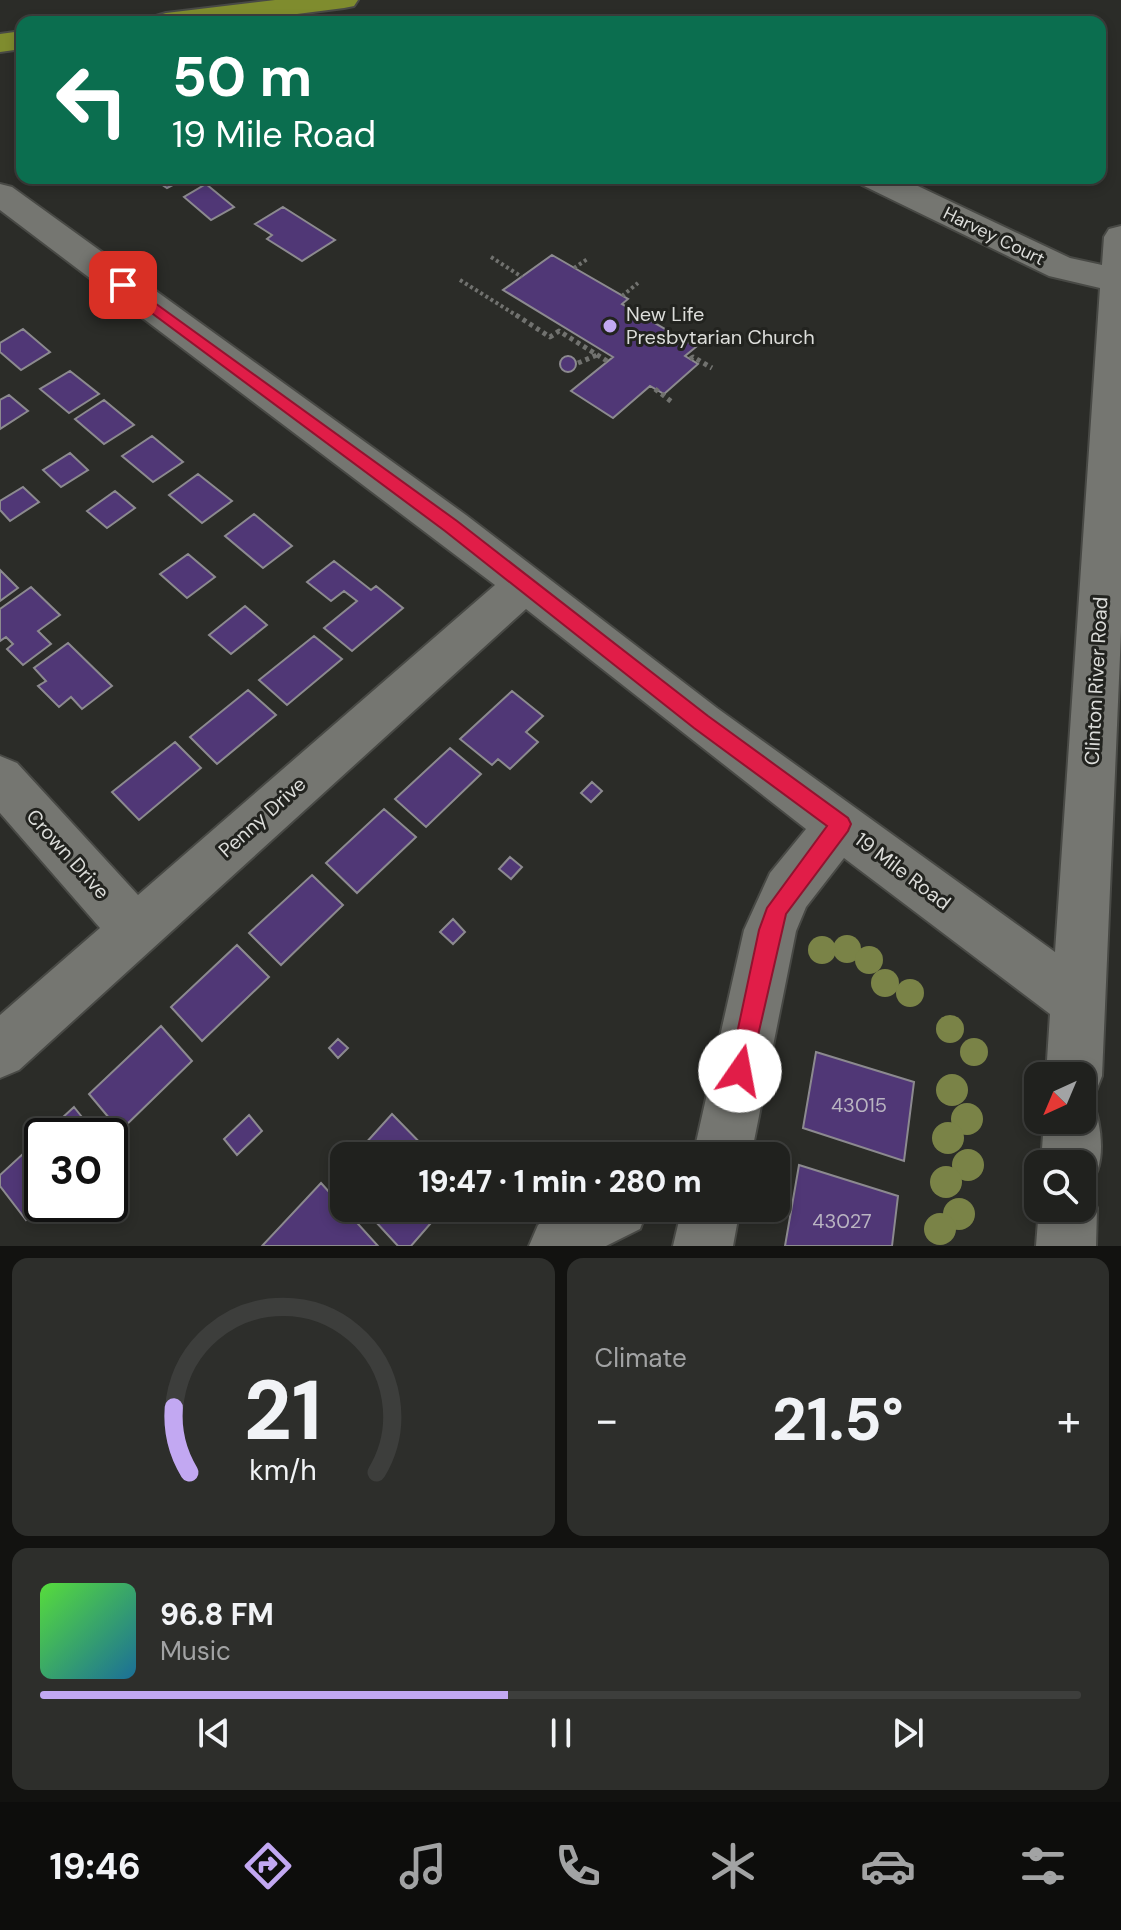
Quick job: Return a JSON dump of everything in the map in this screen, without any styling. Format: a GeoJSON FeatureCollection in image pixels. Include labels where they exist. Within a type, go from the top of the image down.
{"type":"FeatureCollection","features":[{"type":"Feature","properties":{"kind":"highway"},"geometry":{"type":"LineString","coordinates":[[215,16],[344,0]]}},
{"type":"Feature","properties":{"kind":"street","name":"Harvey Court"},"geometry":{"type":"LineString","coordinates":[[886,184],[1061,268],[1120,265]]}},
{"type":"Feature","properties":{"kind":"street","name":"19 Mile Road"},"geometry":{"type":"LineString","coordinates":[[0,194],[525,584],[701,722],[1077,1001]]}},
{"type":"Feature","properties":{"kind":"street","name":"Clinton River Road"},"geometry":{"type":"LineString","coordinates":[[1075,1062],[1121,237]]}},
{"type":"Feature","properties":{"kind":"street","name":"Penny Drive"},"geometry":{"type":"LineString","coordinates":[[0,1051],[525,584]]}},
{"type":"Feature","properties":{"kind":"street","name":"Crown Drive"},"geometry":{"type":"LineString","coordinates":[[0,778],[135,929]]}},
{"type":"Feature","properties":{"kind":"street"},"geometry":{"type":"LineString","coordinates":[[725,1142],[770,930],[788,890],[841,824]]}},
{"type":"Feature","properties":{"kind":"street"},"geometry":{"type":"LineString","coordinates":[[559,1246],[591,1222]]}},
{"type":"Feature","properties":{"kind":"street"},"geometry":{"type":"LineString","coordinates":[[703,1246],[708,1222]]}},
{"type":"Feature","properties":{"kind":"street"},"geometry":{"type":"LineString","coordinates":[[1066,1246],[1067,1222]]}},
{"type":"Feature","properties":{"kind":"path"},"geometry":{"type":"LineString","coordinates":[[491,257],[522,277]]}},
{"type":"Feature","properties":{"kind":"path"},"geometry":{"type":"LineString","coordinates":[[574,268],[589,258]]}},
{"type":"Feature","properties":{"kind":"path"},"geometry":{"type":"LineString","coordinates":[[460,280],[550,337],[559,331],[607,361]]}},
{"type":"Feature","properties":{"kind":"path"},"geometry":{"type":"LineString","coordinates":[[622,296],[638,283]]}},
{"type":"Feature","properties":{"kind":"path"},"geometry":{"type":"LineString","coordinates":[[578,363],[589,361],[597,355]]}},
{"type":"Feature","properties":{"kind":"path"},"geometry":{"type":"LineString","coordinates":[[690,359],[693,357],[712,368]]}},
{"type":"Feature","properties":{"kind":"path"},"geometry":{"type":"LineString","coordinates":[[655,389],[672,402]]}},
{"type":"Feature","properties":{"kind":"building"},"geometry":{"type":"Polygon","coordinates":[[[206,184],[234,207],[211,220],[184,197],[206,184]]]}},
{"type":"Feature","properties":{"kind":"building"},"geometry":{"type":"Polygon","coordinates":[[[283,207],[335,240],[302,261],[267,239],[272,235],[255,224],[283,207]]]}},
{"type":"Feature","properties":{"kind":"building","name":"New Life Presbytarian Church"},"geometry":{"type":"Polygon","coordinates":[[[552,255],[628,299],[622,304],[696,347],[685,356],[698,364],[664,394],[650,386],[613,418],[571,391],[613,357],[503,290],[552,255]]]}},
{"type":"Feature","properties":{"kind":"building"},"geometry":{"type":"Polygon","coordinates":[[[23,329],[50,352],[21,370],[0,352],[0,343],[23,329]]]}},
{"type":"Feature","properties":{"kind":"building"},"geometry":{"type":"Polygon","coordinates":[[[565,356],[571,356],[576,364],[574,370],[565,372],[560,367],[560,361],[565,356]]]}},
{"type":"Feature","properties":{"kind":"building"},"geometry":{"type":"Polygon","coordinates":[[[70,371],[99,394],[69,413],[40,389],[70,371]]]}},
{"type":"Feature","properties":{"kind":"building"},"geometry":{"type":"Polygon","coordinates":[[[9,395],[28,411],[0,429],[0,400],[9,395]]]}},
{"type":"Feature","properties":{"kind":"building"},"geometry":{"type":"Polygon","coordinates":[[[104,400],[134,425],[104,444],[75,419],[104,400]]]}},
{"type":"Feature","properties":{"kind":"building"},"geometry":{"type":"Polygon","coordinates":[[[152,436],[183,462],[153,482],[122,456],[152,436]]]}},
{"type":"Feature","properties":{"kind":"building"},"geometry":{"type":"Polygon","coordinates":[[[70,453],[88,470],[61,487],[43,470],[70,453]]]}},
{"type":"Feature","properties":{"kind":"building"},"geometry":{"type":"Polygon","coordinates":[[[198,474],[232,501],[202,523],[169,495],[198,474]]]}},
{"type":"Feature","properties":{"kind":"building"},"geometry":{"type":"Polygon","coordinates":[[[23,487],[39,502],[10,521],[0,510],[0,501],[23,487]]]}},
{"type":"Feature","properties":{"kind":"building"},"geometry":{"type":"Polygon","coordinates":[[[115,491],[135,508],[107,528],[87,511],[115,491]]]}},
{"type":"Feature","properties":{"kind":"building"},"geometry":{"type":"Polygon","coordinates":[[[254,514],[292,546],[263,568],[225,536],[254,514]]]}},
{"type":"Feature","properties":{"kind":"building"},"geometry":{"type":"Polygon","coordinates":[[[188,554],[215,577],[187,598],[160,574],[188,554]]]}},
{"type":"Feature","properties":{"kind":"building"},"geometry":{"type":"Polygon","coordinates":[[[334,561],[371,590],[376,586],[403,608],[352,651],[324,628],[357,601],[344,591],[331,601],[307,582],[334,561]]]}},
{"type":"Feature","properties":{"kind":"building"},"geometry":{"type":"Polygon","coordinates":[[[0,570],[18,588],[0,601],[0,570]]]}},
{"type":"Feature","properties":{"kind":"building"},"geometry":{"type":"Polygon","coordinates":[[[31,587],[60,615],[38,631],[51,644],[23,665],[7,649],[13,644],[6,637],[0,641],[0,609],[31,587]]]}},
{"type":"Feature","properties":{"kind":"building"},"geometry":{"type":"Polygon","coordinates":[[[245,606],[267,625],[231,654],[209,635],[245,606]]]}},
{"type":"Feature","properties":{"kind":"building"},"geometry":{"type":"Polygon","coordinates":[[[314,636],[342,659],[287,705],[259,680],[314,636]]]}},
{"type":"Feature","properties":{"kind":"building"},"geometry":{"type":"Polygon","coordinates":[[[68,643],[112,686],[82,709],[71,697],[59,707],[38,686],[46,681],[34,668],[68,643]]]}},
{"type":"Feature","properties":{"kind":"building"},"geometry":{"type":"Polygon","coordinates":[[[248,690],[276,715],[217,764],[190,737],[248,690]]]}},
{"type":"Feature","properties":{"kind":"building"},"geometry":{"type":"Polygon","coordinates":[[[512,691],[543,716],[526,732],[538,742],[510,769],[498,759],[492,765],[460,739],[512,691]]]}},
{"type":"Feature","properties":{"kind":"building"},"geometry":{"type":"Polygon","coordinates":[[[175,742],[201,768],[139,820],[112,792],[175,742]]]}},
{"type":"Feature","properties":{"kind":"building"},"geometry":{"type":"Polygon","coordinates":[[[450,748],[481,774],[426,827],[395,799],[450,748]]]}},
{"type":"Feature","properties":{"kind":"building"},"geometry":{"type":"Polygon","coordinates":[[[592,782],[602,791],[591,802],[581,793],[592,782]]]}},
{"type":"Feature","properties":{"kind":"building"},"geometry":{"type":"Polygon","coordinates":[[[384,809],[416,837],[357,893],[326,863],[384,809]]]}},
{"type":"Feature","properties":{"kind":"building"},"geometry":{"type":"Polygon","coordinates":[[[510,857],[522,867],[511,879],[499,869],[510,857]]]}},
{"type":"Feature","properties":{"kind":"building"},"geometry":{"type":"Polygon","coordinates":[[[312,875],[343,905],[281,965],[249,933],[312,875]]]}},
{"type":"Feature","properties":{"kind":"building"},"geometry":{"type":"Polygon","coordinates":[[[453,919],[465,932],[453,944],[440,932],[453,919]]]}},
{"type":"Feature","properties":{"kind":"building"},"geometry":{"type":"Polygon","coordinates":[[[237,945],[269,977],[202,1041],[171,1007],[237,945]]]}},
{"type":"Feature","properties":{"kind":"building"},"geometry":{"type":"Polygon","coordinates":[[[161,1026],[192,1061],[128,1123],[128,1118],[109,1118],[89,1094],[161,1026]]]}},
{"type":"Feature","properties":{"kind":"building"},"geometry":{"type":"Polygon","coordinates":[[[338,1039],[348,1048],[338,1058],[329,1048],[338,1039]]]}},
{"type":"Feature","properties":{"kind":"building"},"geometry":{"type":"Polygon","coordinates":[[[816,1052],[914,1082],[904,1161],[803,1128],[816,1052]]]}},
{"type":"Feature","properties":{"kind":"building"},"geometry":{"type":"Polygon","coordinates":[[[74,1107],[83,1118],[62,1118],[74,1107]]]}},
{"type":"Feature","properties":{"kind":"building"},"geometry":{"type":"Polygon","coordinates":[[[392,1114],[419,1142],[367,1142],[392,1114]]]}},
{"type":"Feature","properties":{"kind":"building"},"geometry":{"type":"Polygon","coordinates":[[[249,1115],[262,1131],[237,1155],[224,1139],[249,1115]]]}},
{"type":"Feature","properties":{"kind":"building"},"geometry":{"type":"Polygon","coordinates":[[[24,1153],[24,1217],[0,1186],[0,1175],[24,1153]]]}},
{"type":"Feature","properties":{"kind":"building"},"geometry":{"type":"Polygon","coordinates":[[[799,1165],[898,1196],[892,1246],[785,1246],[799,1165]]]}},
{"type":"Feature","properties":{"kind":"building"},"geometry":{"type":"Polygon","coordinates":[[[321,1183],[330,1193],[330,1222],[356,1222],[378,1246],[262,1246],[321,1183]]]}},
{"type":"Feature","properties":{"kind":"building"},"geometry":{"type":"Polygon","coordinates":[[[376,1222],[432,1222],[411,1246],[398,1246],[376,1222]]]}},
{"type":"Feature","properties":{"kind":"place","name":"New Life Presbytarian Church"},"geometry":{"type":"Point","coordinates":[610,326]}},
{"type":"Feature","properties":{"kind":"route"},"geometry":{"type":"LineString","coordinates":[[123,285],[451,526],[701,722],[841,824],[788,890],[778,908],[770,930],[740,1071]]}}]}
